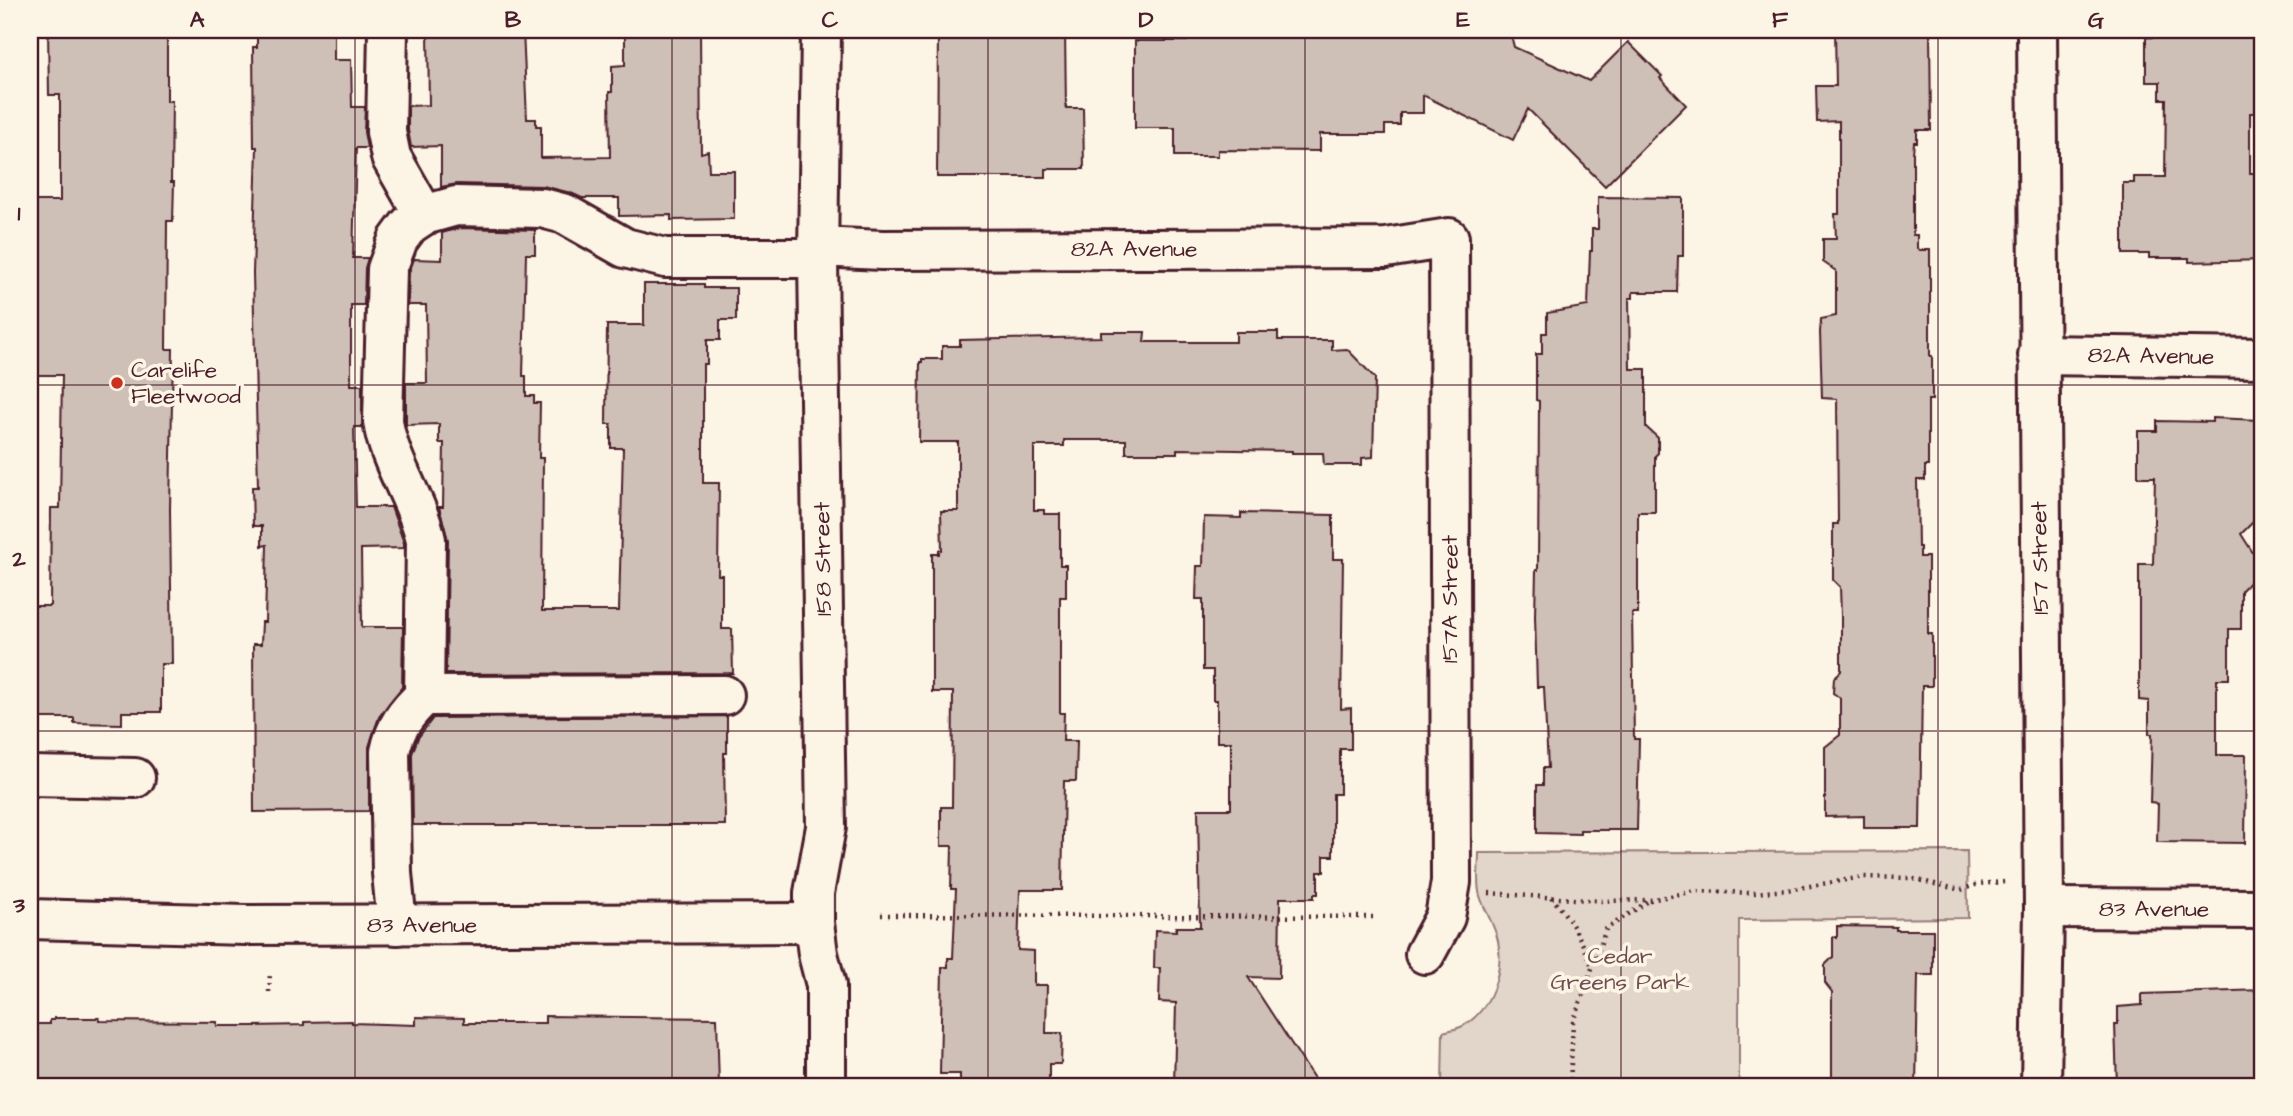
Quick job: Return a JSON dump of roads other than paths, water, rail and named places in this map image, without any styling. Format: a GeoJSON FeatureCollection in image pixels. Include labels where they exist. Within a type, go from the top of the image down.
{"type":"FeatureCollection","features":[{"type":"Feature","properties":{"kind":"street"},"geometry":{"type":"LineString","coordinates":[[388,30],[386,132],[391,157],[424,215],[409,225],[398,240],[387,269],[383,421],[389,450],[423,526],[426,540],[424,696]]}},
{"type":"Feature","properties":{"kind":"street","name":"158 Street"},"geometry":{"type":"LineString","coordinates":[[821,30],[818,252],[826,827],[814,893],[814,923],[826,985],[826,1086]]}},
{"type":"Feature","properties":{"kind":"street","name":"157 Street"},"geometry":{"type":"LineString","coordinates":[[2037,30],[2044,908],[2040,1086]]}},
{"type":"Feature","properties":{"kind":"street","name":"82A Avenue"},"geometry":{"type":"LineString","coordinates":[[424,215],[456,206],[542,208],[565,214],[625,247],[665,258],[882,250],[1386,248],[1449,238]]}},
{"type":"Feature","properties":{"kind":"street","name":"157A Street"},"geometry":{"type":"LineString","coordinates":[[1425,954],[1445,917],[1451,882],[1449,238]]}},
{"type":"Feature","properties":{"kind":"street","name":"82A Avenue"},"geometry":{"type":"LineString","coordinates":[[2038,355],[2263,358]]}},
{"type":"Feature","properties":{"kind":"street"},"geometry":{"type":"LineString","coordinates":[[397,925],[392,860],[390,752],[393,737],[403,716],[424,696],[724,695]]}},
{"type":"Feature","properties":{"kind":"street"},"geometry":{"type":"LineString","coordinates":[[30,776],[135,778]]}},
{"type":"Feature","properties":{"kind":"street","name":"83 Avenue"},"geometry":{"type":"LineString","coordinates":[[2044,908],[2263,909]]}},
{"type":"Feature","properties":{"kind":"street","name":"83 Avenue"},"geometry":{"type":"LineString","coordinates":[[30,919],[245,925],[814,923]]}},
{"type":"Feature","properties":{"kind":"place","name":"Carelife Fleetwood"},"geometry":{"type":"Point","coordinates":[117,383]}},
{"type":"Feature","properties":{"kind":"park label","name":"Cedar Greens Park"},"geometry":{"type":"Point","coordinates":[1620,969]}}]}
